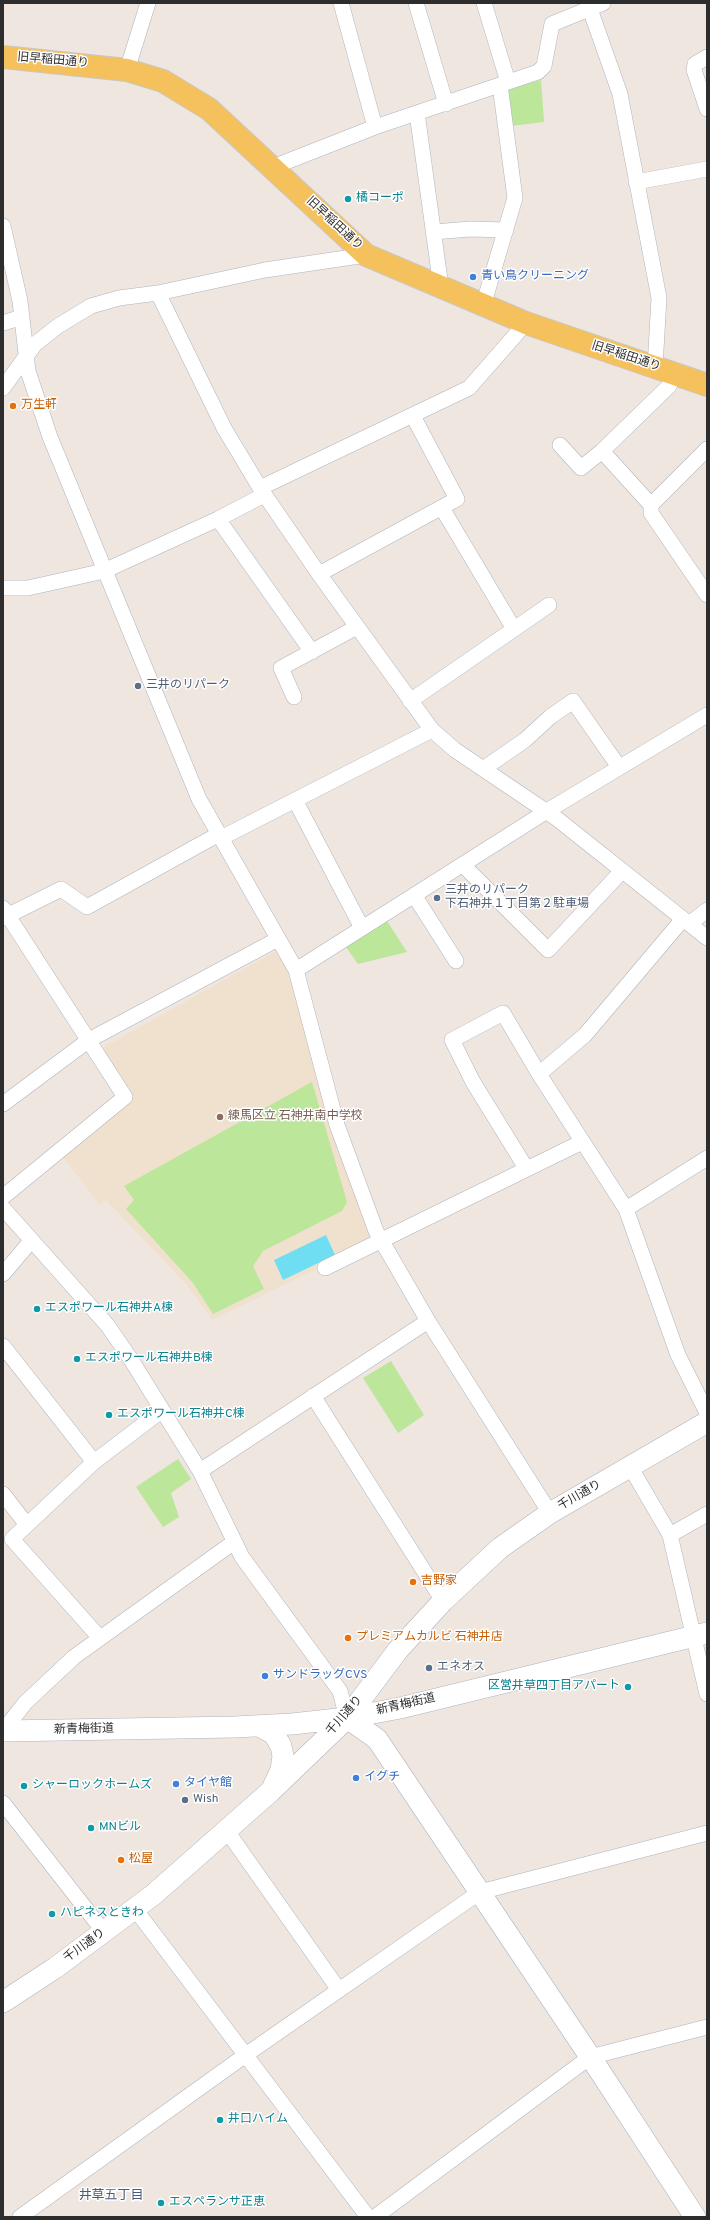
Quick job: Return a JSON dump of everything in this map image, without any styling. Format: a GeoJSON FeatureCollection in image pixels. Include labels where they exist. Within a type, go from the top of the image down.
{"type":"FeatureCollection","features":[{"type":"Feature","properties":{"kind":"main road","name":"旧早稲田通り"},"geometry":{"type":"LineString","coordinates":[[3,57],[127,70],[163,81],[210,109],[366,255],[526,323],[707,385]]}},
{"type":"Feature","properties":{"kind":"main road","name":"千川通り"},"geometry":{"type":"LineString","coordinates":[[3,2002],[135,1909],[227,1831],[271,1791],[347,1718],[398,1650],[443,1601],[500,1548],[550,1514],[631,1468],[707,1422]]}},
{"type":"Feature","properties":{"kind":"main road","name":"新青梅街道"},"geometry":{"type":"LineString","coordinates":[[3,1731],[259,1726],[347,1718],[400,1708],[701,1634]]}},
{"type":"Feature","properties":{"kind":"main road"},"geometry":{"type":"LineString","coordinates":[[347,1718],[377,1739],[590,2057],[695,2217]]}},
{"type":"Feature","properties":{"kind":"main road"},"geometry":{"type":"LineString","coordinates":[[259,1726],[274,1734],[282,1746],[283,1756],[281,1770],[271,1791]]}},
{"type":"Feature","properties":{"kind":"street"},"geometry":{"type":"LineString","coordinates":[[127,70],[148,3]]}},
{"type":"Feature","properties":{"kind":"street"},"geometry":{"type":"LineString","coordinates":[[341,3],[375,127]]}},
{"type":"Feature","properties":{"kind":"street"},"geometry":{"type":"LineString","coordinates":[[416,3],[446,104]]}},
{"type":"Feature","properties":{"kind":"street"},"geometry":{"type":"LineString","coordinates":[[483,306],[515,198],[504,84],[484,3]]}},
{"type":"Feature","properties":{"kind":"street"},"geometry":{"type":"LineString","coordinates":[[273,167],[375,127],[542,70],[552,24],[590,6],[620,94],[659,298],[665,370],[669,386],[602,451],[581,468],[560,445]]}},
{"type":"Feature","properties":{"kind":"street"},"geometry":{"type":"LineString","coordinates":[[707,57],[695,64],[694,70],[707,108]]}},
{"type":"Feature","properties":{"kind":"street"},"geometry":{"type":"LineString","coordinates":[[417,113],[441,287]]}},
{"type":"Feature","properties":{"kind":"street"},"geometry":{"type":"LineString","coordinates":[[636,182],[707,169]]}},
{"type":"Feature","properties":{"kind":"street"},"geometry":{"type":"LineString","coordinates":[[3,226],[22,317],[31,382],[50,437],[199,800],[296,970],[337,1125],[380,1240],[428,1320],[550,1514]]}},
{"type":"Feature","properties":{"kind":"street"},"geometry":{"type":"LineString","coordinates":[[434,232],[470,229],[506,230]]}},
{"type":"Feature","properties":{"kind":"street"},"geometry":{"type":"LineString","coordinates":[[3,388],[27,354],[58,326],[92,306],[119,298],[158,294],[266,270],[366,255]]}},
{"type":"Feature","properties":{"kind":"street"},"geometry":{"type":"LineString","coordinates":[[158,294],[224,428],[262,492],[319,574],[432,730],[455,750],[546,811],[707,938]]}},
{"type":"Feature","properties":{"kind":"street"},"geometry":{"type":"LineString","coordinates":[[3,323],[22,317]]}},
{"type":"Feature","properties":{"kind":"street"},"geometry":{"type":"LineString","coordinates":[[3,588],[28,588],[104,571],[218,519],[262,492],[470,388],[526,323]]}},
{"type":"Feature","properties":{"kind":"street"},"geometry":{"type":"LineString","coordinates":[[319,574],[457,500],[413,416]]}},
{"type":"Feature","properties":{"kind":"street"},"geometry":{"type":"LineString","coordinates":[[651,505],[707,449]]}},
{"type":"Feature","properties":{"kind":"street"},"geometry":{"type":"LineString","coordinates":[[602,451],[651,505],[651,514],[707,594]]}},
{"type":"Feature","properties":{"kind":"street"},"geometry":{"type":"LineString","coordinates":[[442,508],[514,629]]}},
{"type":"Feature","properties":{"kind":"street"},"geometry":{"type":"LineString","coordinates":[[218,519],[312,652]]}},
{"type":"Feature","properties":{"kind":"street"},"geometry":{"type":"LineString","coordinates":[[410,701],[549,605]]}},
{"type":"Feature","properties":{"kind":"street"},"geometry":{"type":"LineString","coordinates":[[294,697],[281,668],[357,627]]}},
{"type":"Feature","properties":{"kind":"street"},"geometry":{"type":"LineString","coordinates":[[483,769],[525,740],[550,717],[573,701],[619,767]]}},
{"type":"Feature","properties":{"kind":"street"},"geometry":{"type":"LineString","coordinates":[[296,970],[546,811],[707,715]]}},
{"type":"Feature","properties":{"kind":"street"},"geometry":{"type":"LineString","coordinates":[[3,1197],[125,1097],[5,914],[61,889],[87,907],[220,836],[295,800],[432,730]]}},
{"type":"Feature","properties":{"kind":"street"},"geometry":{"type":"LineString","coordinates":[[295,800],[362,928]]}},
{"type":"Feature","properties":{"kind":"street"},"geometry":{"type":"LineString","coordinates":[[463,865],[548,950],[622,871]]}},
{"type":"Feature","properties":{"kind":"street"},"geometry":{"type":"LineString","coordinates":[[414,895],[456,961]]}},
{"type":"Feature","properties":{"kind":"street"},"geometry":{"type":"LineString","coordinates":[[539,1074],[585,1035],[686,922],[707,910]]}},
{"type":"Feature","properties":{"kind":"street"},"geometry":{"type":"LineString","coordinates":[[3,1104],[89,1040],[278,939]]}},
{"type":"Feature","properties":{"kind":"street"},"geometry":{"type":"LineString","coordinates":[[526,1168],[473,1082],[452,1040],[503,1012],[539,1074],[626,1209],[678,1355],[707,1414]]}},
{"type":"Feature","properties":{"kind":"street"},"geometry":{"type":"LineString","coordinates":[[325,1268],[526,1168],[582,1142]]}},
{"type":"Feature","properties":{"kind":"street"},"geometry":{"type":"LineString","coordinates":[[626,1209],[707,1158]]}},
{"type":"Feature","properties":{"kind":"street"},"geometry":{"type":"LineString","coordinates":[[3,1208],[108,1326],[141,1374],[161,1411],[200,1471],[242,1557],[340,1692],[347,1718]]}},
{"type":"Feature","properties":{"kind":"street"},"geometry":{"type":"LineString","coordinates":[[3,1274],[31,1240]]}},
{"type":"Feature","properties":{"kind":"street"},"geometry":{"type":"LineString","coordinates":[[200,1471],[428,1320]]}},
{"type":"Feature","properties":{"kind":"street"},"geometry":{"type":"LineString","coordinates":[[3,1346],[94,1462]]}},
{"type":"Feature","properties":{"kind":"street"},"geometry":{"type":"LineString","coordinates":[[313,1396],[443,1601]]}},
{"type":"Feature","properties":{"kind":"street"},"geometry":{"type":"LineString","coordinates":[[100,1638],[12,1539],[94,1462],[161,1411]]}},
{"type":"Feature","properties":{"kind":"street"},"geometry":{"type":"LineString","coordinates":[[631,1468],[670,1535],[701,1634],[707,1694]]}},
{"type":"Feature","properties":{"kind":"street"},"geometry":{"type":"LineString","coordinates":[[3,1494],[27,1525]]}},
{"type":"Feature","properties":{"kind":"street"},"geometry":{"type":"LineString","coordinates":[[670,1535],[707,1514]]}},
{"type":"Feature","properties":{"kind":"street"},"geometry":{"type":"LineString","coordinates":[[3,1731],[25,1703],[74,1657],[234,1542]]}},
{"type":"Feature","properties":{"kind":"street"},"geometry":{"type":"LineString","coordinates":[[3,1803],[104,1932]]}},
{"type":"Feature","properties":{"kind":"street"},"geometry":{"type":"LineString","coordinates":[[227,1831],[339,1990]]}},
{"type":"Feature","properties":{"kind":"street"},"geometry":{"type":"LineString","coordinates":[[20,2217],[247,2054],[480,1892],[707,1833]]}},
{"type":"Feature","properties":{"kind":"street"},"geometry":{"type":"LineString","coordinates":[[135,1909],[247,2054],[368,2217]]}},
{"type":"Feature","properties":{"kind":"street"},"geometry":{"type":"LineString","coordinates":[[375,2217],[590,2057],[707,2027]]}},
{"type":"Feature","properties":{"kind":"shaded area","name":"練馬区立 石神井南中学校"},"geometry":{"type":"Polygon","coordinates":[[[276,951],[291,974],[374,1241],[212,1320],[187,1285],[106,1200],[100,1205],[63,1157],[134,1097],[106,1056],[104,1047],[276,951]]]}},
{"type":"Feature","properties":{"kind":"green space"},"geometry":{"type":"Polygon","coordinates":[[[541,80],[544,122],[510,126],[504,90],[541,80]]]}},
{"type":"Feature","properties":{"kind":"green space"},"geometry":{"type":"Polygon","coordinates":[[[387,921],[407,952],[358,964],[346,947],[387,921]]]}},
{"type":"Feature","properties":{"kind":"green space"},"geometry":{"type":"Polygon","coordinates":[[[312,1082],[347,1202],[342,1211],[263,1251],[253,1266],[264,1289],[213,1314],[193,1283],[126,1209],[134,1200],[124,1186],[312,1082]]]}},
{"type":"Feature","properties":{"kind":"green space"},"geometry":{"type":"Polygon","coordinates":[[[391,1361],[424,1415],[398,1433],[363,1378],[391,1361]]]}},
{"type":"Feature","properties":{"kind":"green space"},"geometry":{"type":"Polygon","coordinates":[[[178,1459],[191,1479],[171,1493],[179,1517],[163,1527],[136,1487],[178,1459]]]}},
{"type":"Feature","properties":{"kind":"water"},"geometry":{"type":"Polygon","coordinates":[[[326,1235],[335,1255],[283,1280],[274,1260],[326,1235]]]}},
{"type":"Feature","properties":{"kind":"place","name":"橘コーポ"},"geometry":{"type":"Point","coordinates":[348,199]}},
{"type":"Feature","properties":{"kind":"place","name":"青い鳥クリーニング"},"geometry":{"type":"Point","coordinates":[473,277]}},
{"type":"Feature","properties":{"kind":"place","name":"万生軒"},"geometry":{"type":"Point","coordinates":[13,406]}},
{"type":"Feature","properties":{"kind":"place","name":"三井のリパーク"},"geometry":{"type":"Point","coordinates":[138,686]}},
{"type":"Feature","properties":{"kind":"place","name":"三井のリパーク 下石神井１丁目第２駐車場"},"geometry":{"type":"Point","coordinates":[437,898]}},
{"type":"Feature","properties":{"kind":"place","name":"練馬区立 石神井南中学校"},"geometry":{"type":"Point","coordinates":[220,1117]}},
{"type":"Feature","properties":{"kind":"place","name":"エスポワール石神井A棟"},"geometry":{"type":"Point","coordinates":[37,1309]}},
{"type":"Feature","properties":{"kind":"place","name":"エスポワール石神井B棟"},"geometry":{"type":"Point","coordinates":[77,1359]}},
{"type":"Feature","properties":{"kind":"place","name":"エスポワール石神井C棟"},"geometry":{"type":"Point","coordinates":[109,1415]}},
{"type":"Feature","properties":{"kind":"place","name":"吉野家"},"geometry":{"type":"Point","coordinates":[413,1582]}},
{"type":"Feature","properties":{"kind":"place","name":"プレミアムカルビ 石神井店"},"geometry":{"type":"Point","coordinates":[348,1638]}},
{"type":"Feature","properties":{"kind":"place","name":"エネオス"},"geometry":{"type":"Point","coordinates":[429,1668]}},
{"type":"Feature","properties":{"kind":"place","name":"サンドラッグCVS"},"geometry":{"type":"Point","coordinates":[265,1676]}},
{"type":"Feature","properties":{"kind":"place","name":"区営井草四丁目アパート"},"geometry":{"type":"Point","coordinates":[628,1687]}},
{"type":"Feature","properties":{"kind":"place","name":"イグチ"},"geometry":{"type":"Point","coordinates":[356,1778]}},
{"type":"Feature","properties":{"kind":"place","name":"タイヤ館"},"geometry":{"type":"Point","coordinates":[176,1784]}},
{"type":"Feature","properties":{"kind":"place","name":"シャーロックホームズ"},"geometry":{"type":"Point","coordinates":[24,1786]}},
{"type":"Feature","properties":{"kind":"place","name":"Wish"},"geometry":{"type":"Point","coordinates":[185,1800]}},
{"type":"Feature","properties":{"kind":"place","name":"MNビル"},"geometry":{"type":"Point","coordinates":[91,1828]}},
{"type":"Feature","properties":{"kind":"place","name":"松屋"},"geometry":{"type":"Point","coordinates":[121,1860]}},
{"type":"Feature","properties":{"kind":"place","name":"ハピネスときわ"},"geometry":{"type":"Point","coordinates":[52,1914]}},
{"type":"Feature","properties":{"kind":"place","name":"井口ハイム"},"geometry":{"type":"Point","coordinates":[220,2120]}},
{"type":"Feature","properties":{"kind":"place","name":"エスペランサ正恵"},"geometry":{"type":"Point","coordinates":[161,2203]}},
{"type":"Feature","properties":{"kind":"district","name":"井草五丁目"},"geometry":{"type":"Point","coordinates":[111,2196]}}]}
